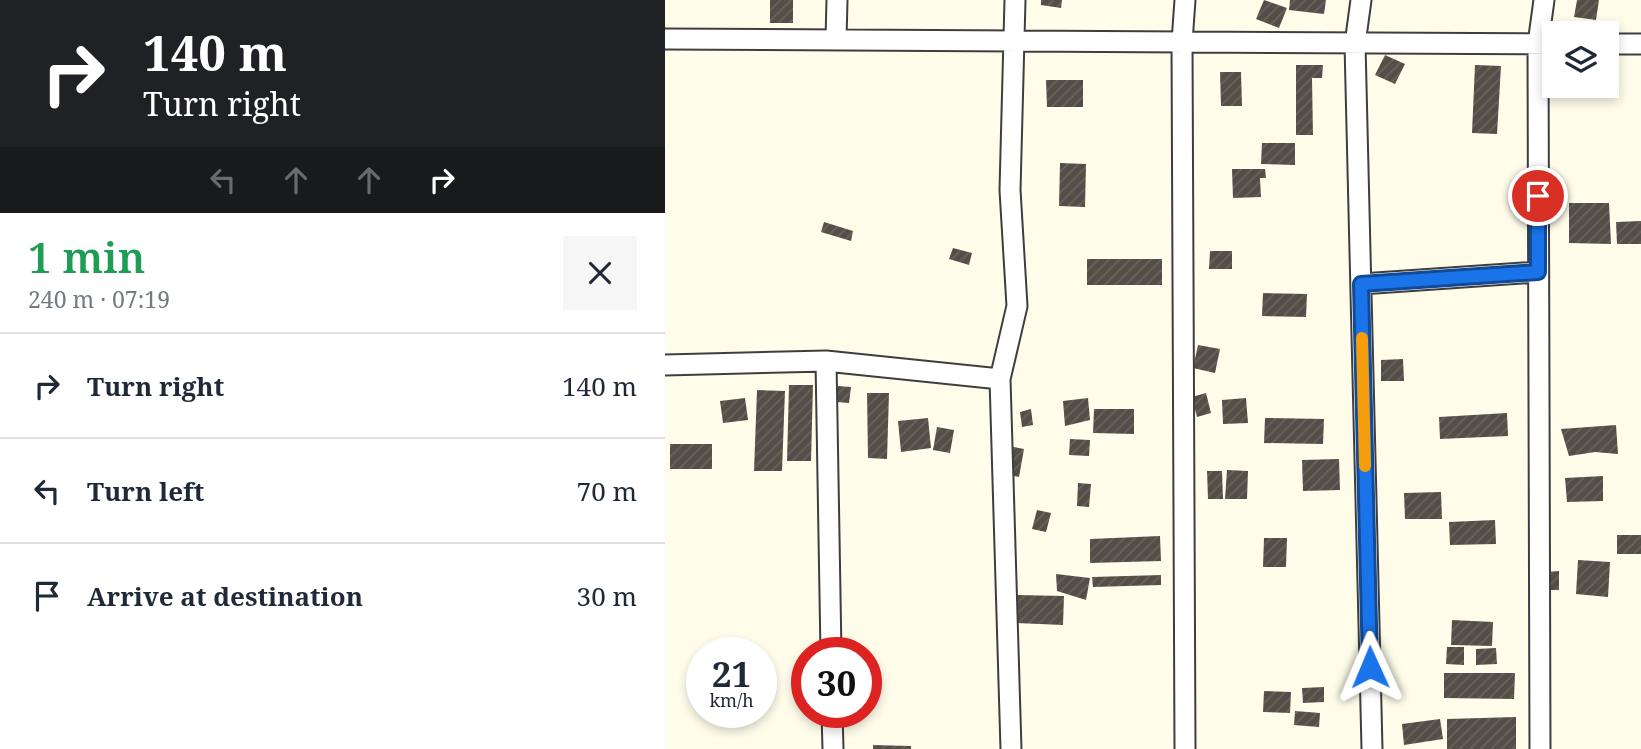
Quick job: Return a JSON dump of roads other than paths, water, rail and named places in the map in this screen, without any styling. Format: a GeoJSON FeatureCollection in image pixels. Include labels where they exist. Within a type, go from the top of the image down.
{"type":"FeatureCollection","features":[{"type":"Feature","properties":{"kind":"street"},"geometry":{"type":"LineString","coordinates":[[836,40],[837,0]]}},
{"type":"Feature","properties":{"kind":"street"},"geometry":{"type":"LineString","coordinates":[[1011,749],[1000,379],[1017,306],[1010,190],[1015,0]]}},
{"type":"Feature","properties":{"kind":"street"},"geometry":{"type":"LineString","coordinates":[[1185,0],[1182,42],[1185,749]]}},
{"type":"Feature","properties":{"kind":"street"},"geometry":{"type":"LineString","coordinates":[[1361,0],[1355,44],[1372,749]]}},
{"type":"Feature","properties":{"kind":"street"},"geometry":{"type":"LineString","coordinates":[[1544,0],[1545,21]]}},
{"type":"Feature","properties":{"kind":"street"},"geometry":{"type":"LineString","coordinates":[[665,40],[1542,44]]}},
{"type":"Feature","properties":{"kind":"street"},"geometry":{"type":"LineString","coordinates":[[1619,44],[1641,44]]}},
{"type":"Feature","properties":{"kind":"street"},"geometry":{"type":"LineString","coordinates":[[1540,749],[1538,272],[1544,98]]}},
{"type":"Feature","properties":{"kind":"street"},"geometry":{"type":"LineString","coordinates":[[1361,284],[1538,272]]}},
{"type":"Feature","properties":{"kind":"street"},"geometry":{"type":"LineString","coordinates":[[665,365],[826,361],[1000,379]]}},
{"type":"Feature","properties":{"kind":"street"},"geometry":{"type":"LineString","coordinates":[[826,361],[831,637]]}},
{"type":"Feature","properties":{"kind":"street"},"geometry":{"type":"LineString","coordinates":[[832,728],[833,749]]}}]}
